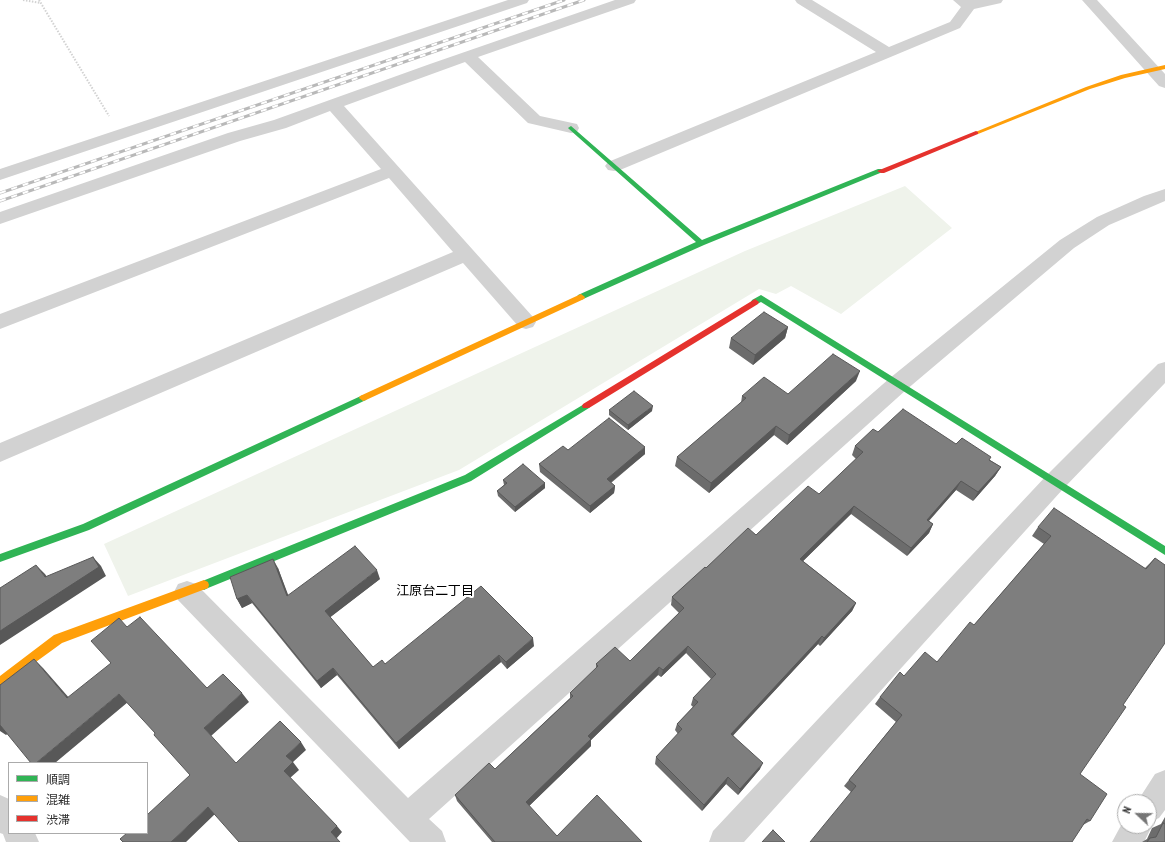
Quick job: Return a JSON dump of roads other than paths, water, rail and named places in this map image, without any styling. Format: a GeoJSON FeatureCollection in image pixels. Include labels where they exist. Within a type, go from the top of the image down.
{"type":"FeatureCollection","features":[{"type":"Feature","properties":{"kind":"street"},"geometry":{"type":"LineString","coordinates":[[0,175],[522,0]]}},
{"type":"Feature","properties":{"kind":"street"},"geometry":{"type":"LineString","coordinates":[[0,218],[234,136],[280,124],[629,0]]}},
{"type":"Feature","properties":{"kind":"street"},"geometry":{"type":"LineString","coordinates":[[802,0],[888,53]]}},
{"type":"Feature","properties":{"kind":"street"},"geometry":{"type":"LineString","coordinates":[[614,166],[955,25],[967,2],[996,0]]}},
{"type":"Feature","properties":{"kind":"street"},"geometry":{"type":"LineString","coordinates":[[1089,0],[1158,68],[1165,83]]}},
{"type":"Feature","properties":{"kind":"street"},"geometry":{"type":"LineString","coordinates":[[468,56],[534,120],[571,128],[701,243]]}},
{"type":"Feature","properties":{"kind":"street"},"geometry":{"type":"LineString","coordinates":[[0,558],[86,527],[526,322],[701,243],[1088,88],[1123,76],[1158,68]]}},
{"type":"Feature","properties":{"kind":"street"},"geometry":{"type":"LineString","coordinates":[[333,104],[526,322]]}},
{"type":"Feature","properties":{"kind":"street"},"geometry":{"type":"LineString","coordinates":[[0,322],[392,171]]}},
{"type":"Feature","properties":{"kind":"street"},"geometry":{"type":"LineString","coordinates":[[408,818],[898,384],[1067,244],[1103,221],[1165,195]]}},
{"type":"Feature","properties":{"kind":"street"},"geometry":{"type":"LineString","coordinates":[[0,453],[466,254]]}},
{"type":"Feature","properties":{"kind":"street"},"geometry":{"type":"LineString","coordinates":[[0,683],[58,639],[187,592],[468,478],[761,298],[1165,551]]}},
{"type":"Feature","properties":{"kind":"street"},"geometry":{"type":"LineString","coordinates":[[724,842],[1055,482],[1165,370]]}},
{"type":"Feature","properties":{"kind":"street"},"geometry":{"type":"LineString","coordinates":[[187,592],[431,842]]}},
{"type":"Feature","properties":{"kind":"street"},"geometry":{"type":"LineString","coordinates":[[1157,796],[1165,784]]}},
{"type":"Feature","properties":{"kind":"street"},"geometry":{"type":"LineString","coordinates":[[0,810],[8,821]]}},
{"type":"Feature","properties":{"kind":"street"},"geometry":{"type":"LineString","coordinates":[[18,834],[24,842]]}},
{"type":"Feature","properties":{"kind":"railway"},"geometry":{"type":"LineString","coordinates":[[0,193],[564,0]]}},
{"type":"Feature","properties":{"kind":"railway"},"geometry":{"type":"LineString","coordinates":[[0,201],[584,0]]}},
{"type":"Feature","properties":{"kind":"district","name":"江原台二丁目"},"geometry":{"type":"Point","coordinates":[435,591]}}]}
